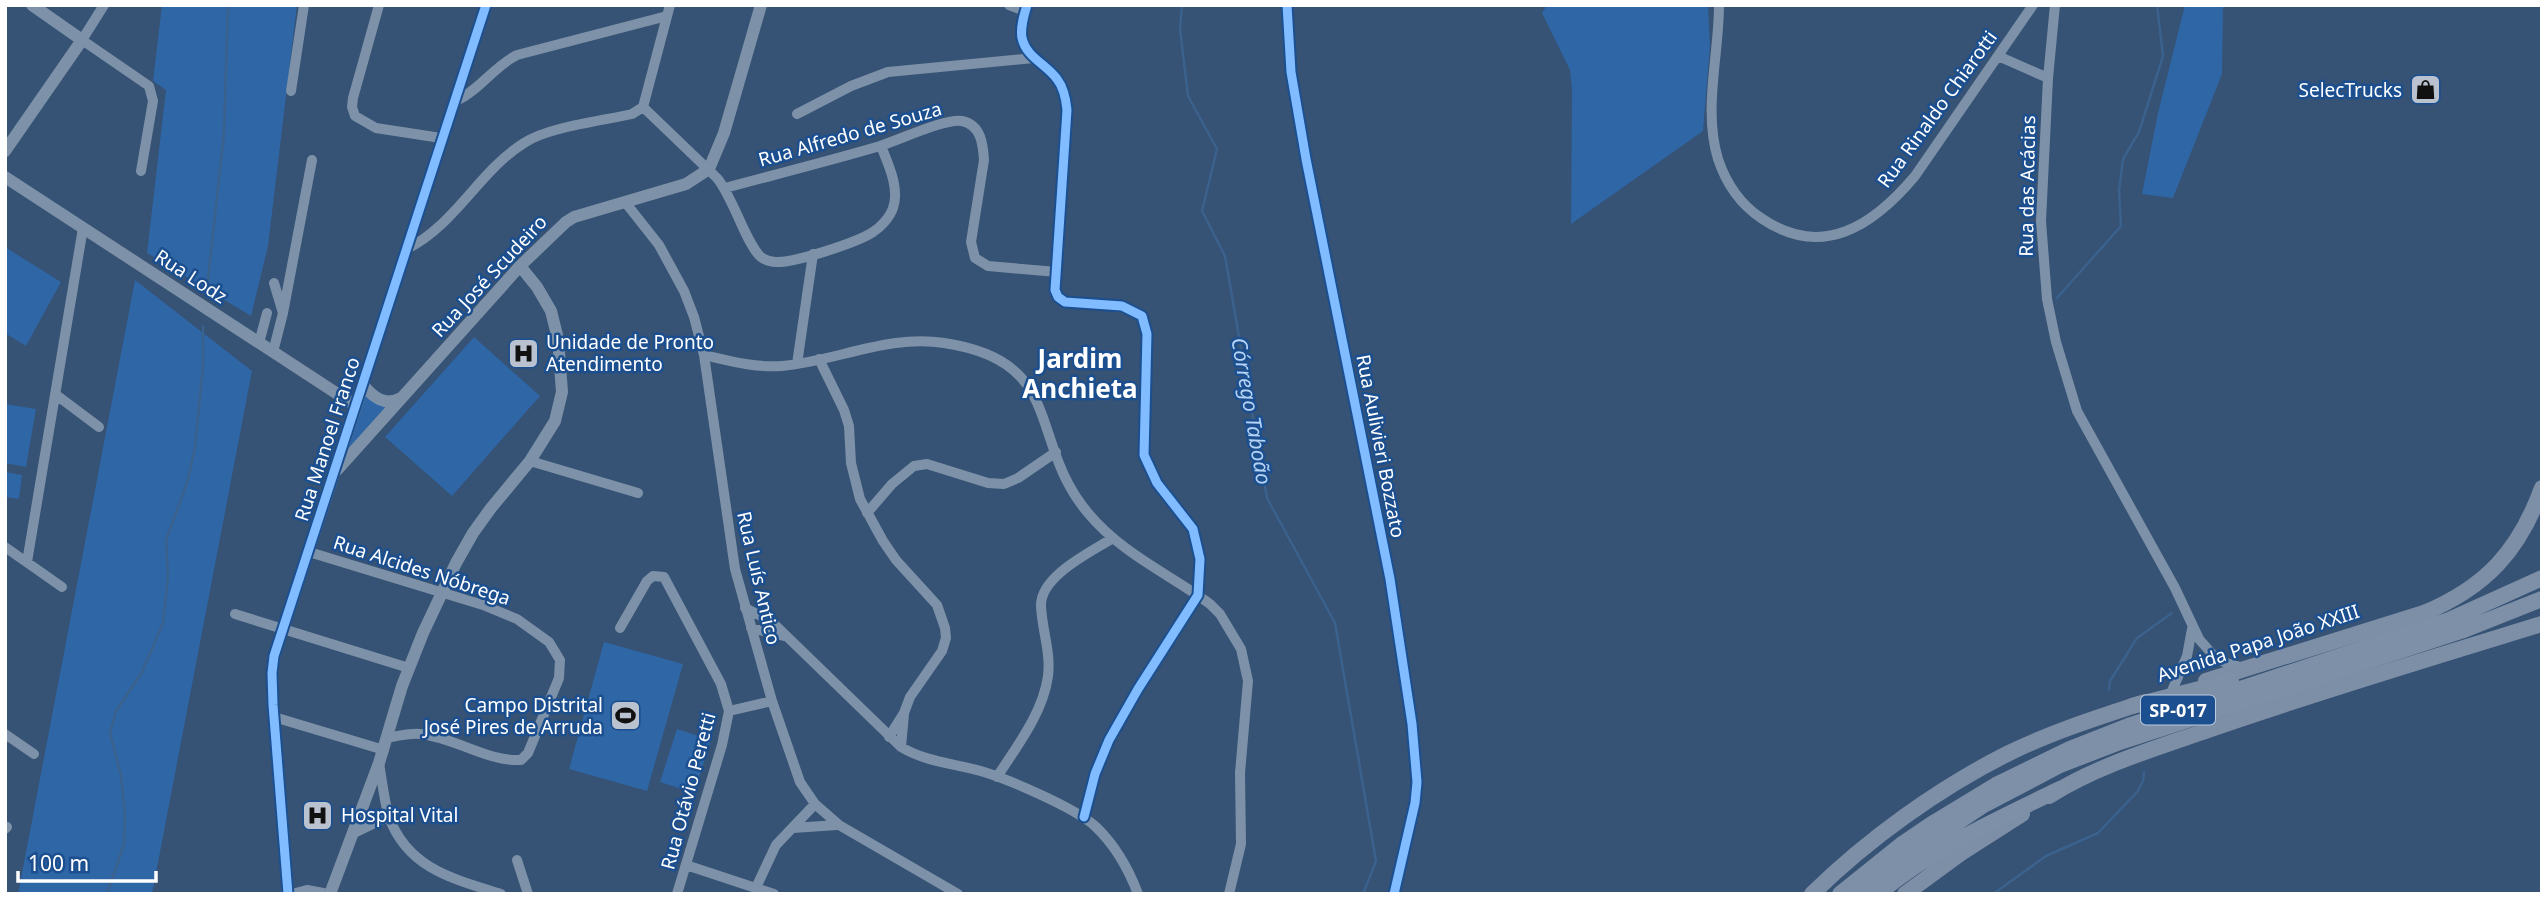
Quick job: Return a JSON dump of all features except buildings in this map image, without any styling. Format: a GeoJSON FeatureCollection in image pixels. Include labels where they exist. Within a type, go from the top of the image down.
{"type":"FeatureCollection","features":[{"type":"Feature","properties":{"kind":"highway","name":"Avenida Papa João XXIII"},"geometry":{"type":"LineString","coordinates":[[1840,894],[1923,830],[1996,785],[2102,735],[2449,620],[2542,578]]}},
{"type":"Feature","properties":{"kind":"highway","name":"SP-017"},"geometry":{"type":"LineString","coordinates":[[1860,894],[1905,857],[1982,806],[2071,761],[2131,738],[2460,631],[2542,599]]}},
{"type":"Feature","properties":{"kind":"highway"},"geometry":{"type":"LineString","coordinates":[[2132,706],[2256,674],[2302,668]]}},
{"type":"Feature","properties":{"kind":"highway"},"geometry":{"type":"LineString","coordinates":[[1878,894],[1940,849],[1995,819],[2060,789]]}},
{"type":"Feature","properties":{"kind":"main road","name":"Avenida Papa João XXIII"},"geometry":{"type":"LineString","coordinates":[[1812,894],[1864,847],[1914,811],[1979,769],[2060,731],[2244,668],[2424,613],[2463,594],[2481,582],[2509,552],[2529,519],[2542,488]]}},
{"type":"Feature","properties":{"kind":"main road"},"geometry":{"type":"LineString","coordinates":[[1905,894],[1961,853],[2060,789],[2121,762],[2357,680],[2542,624]]}},
{"type":"Feature","properties":{"kind":"street"},"geometry":{"type":"LineString","coordinates":[[32,5],[149,86],[153,102],[141,171]]}},
{"type":"Feature","properties":{"kind":"street"},"geometry":{"type":"LineString","coordinates":[[5,151],[104,5]]}},
{"type":"Feature","properties":{"kind":"street"},"geometry":{"type":"LineString","coordinates":[[291,92],[304,5]]}},
{"type":"Feature","properties":{"kind":"street"},"geometry":{"type":"LineString","coordinates":[[379,5],[353,98],[355,116],[376,128],[441,138]]}},
{"type":"Feature","properties":{"kind":"street","name":"Rua Manoel Franco"},"geometry":{"type":"LineString","coordinates":[[288,894],[272,673],[282,629],[337,470],[405,250],[486,5]]}},
{"type":"Feature","properties":{"kind":"street"},"geometry":{"type":"LineString","coordinates":[[709,169],[720,148],[761,5]]}},
{"type":"Feature","properties":{"kind":"street"},"geometry":{"type":"LineString","coordinates":[[1009,5],[1026,8],[1022,39],[1034,58],[1056,78],[1066,98],[1055,290],[1065,302],[1122,306],[1142,316],[1146,324],[1144,455],[1157,483],[1193,529],[1200,559],[1198,595],[1108,740],[1092,783],[1084,817]]}},
{"type":"Feature","properties":{"kind":"street","name":"Rua Aulivieri Bozzato"},"geometry":{"type":"LineString","coordinates":[[1287,5],[1291,72],[1306,159],[1390,579],[1412,724],[1417,782],[1415,803],[1394,894]]}},
{"type":"Feature","properties":{"kind":"street","name":"Rua Rinaldo Chiarotti"},"geometry":{"type":"LineString","coordinates":[[1719,5],[1713,105],[1713,129],[1718,158],[1730,187],[1748,210],[1795,236],[1815,238],[1847,231],[1878,214],[1897,198],[2033,5]]}},
{"type":"Feature","properties":{"kind":"street","name":"Rua das Acácias"},"geometry":{"type":"LineString","coordinates":[[2055,5],[2041,189],[2042,256],[2056,342],[2077,411],[2175,588],[2192,628],[2213,655],[2226,663],[2244,668]]}},
{"type":"Feature","properties":{"kind":"street"},"geometry":{"type":"LineString","coordinates":[[456,102],[470,94],[498,67],[517,55],[669,11]]}},
{"type":"Feature","properties":{"kind":"street"},"geometry":{"type":"LineString","coordinates":[[405,250],[437,230],[502,160],[526,141],[541,135],[632,114],[643,107],[669,11]]}},
{"type":"Feature","properties":{"kind":"street"},"geometry":{"type":"LineString","coordinates":[[1998,55],[2048,78]]}},
{"type":"Feature","properties":{"kind":"street"},"geometry":{"type":"LineString","coordinates":[[797,114],[851,86],[888,72],[1034,58]]}},
{"type":"Feature","properties":{"kind":"street"},"geometry":{"type":"LineString","coordinates":[[643,107],[726,188],[752,245],[761,257],[776,262],[813,254],[870,234],[887,218],[896,195],[881,146]]}},
{"type":"Feature","properties":{"kind":"street","name":"Rua Alfredo de Souza"},"geometry":{"type":"LineString","coordinates":[[726,188],[881,146],[961,121],[978,131],[983,148],[971,242],[975,258],[988,266],[1057,272]]}},
{"type":"Feature","properties":{"kind":"street"},"geometry":{"type":"LineString","coordinates":[[274,352],[312,160]]}},
{"type":"Feature","properties":{"kind":"street","name":"Rua José Scudeiro"},"geometry":{"type":"LineString","coordinates":[[337,470],[520,267],[566,222],[692,181],[709,169]]}},
{"type":"Feature","properties":{"kind":"street","name":"Rua Lodz"},"geometry":{"type":"LineString","coordinates":[[5,177],[356,406]]}},
{"type":"Feature","properties":{"kind":"street","name":"Rua Luís Antico"},"geometry":{"type":"LineString","coordinates":[[625,202],[659,246],[676,274],[694,317],[704,355],[728,533],[745,608],[772,701],[800,782],[815,804],[839,825],[958,894]]}},
{"type":"Feature","properties":{"kind":"street"},"geometry":{"type":"LineString","coordinates":[[27,562],[83,228]]}},
{"type":"Feature","properties":{"kind":"street"},"geometry":{"type":"LineString","coordinates":[[797,364],[813,254]]}},
{"type":"Feature","properties":{"kind":"street"},"geometry":{"type":"LineString","coordinates":[[330,894],[386,744],[409,668],[442,593],[473,533],[530,461],[555,421],[562,392],[561,367],[551,311],[537,287],[520,267]]}},
{"type":"Feature","properties":{"kind":"street"},"geometry":{"type":"LineString","coordinates":[[274,283],[283,313]]}},
{"type":"Feature","properties":{"kind":"street"},"geometry":{"type":"LineString","coordinates":[[259,343],[267,313]]}},
{"type":"Feature","properties":{"kind":"street"},"geometry":{"type":"LineString","coordinates":[[704,355],[755,366],[797,364],[888,345],[940,342],[980,350],[1012,366],[1030,389],[1074,493],[1087,512],[1113,538],[1139,558],[1198,595],[1220,614],[1241,649],[1248,681],[1240,773],[1241,844],[1229,894]]}},
{"type":"Feature","properties":{"kind":"street"},"geometry":{"type":"LineString","coordinates":[[819,359],[849,426],[854,479],[867,513],[896,560],[937,605],[945,628],[946,638],[942,651],[910,697],[904,713],[888,737]]}},
{"type":"Feature","properties":{"kind":"street"},"geometry":{"type":"LineString","coordinates":[[363,385],[381,401],[396,401],[405,397]]}},
{"type":"Feature","properties":{"kind":"street"},"geometry":{"type":"LineString","coordinates":[[55,394],[99,427]]}},
{"type":"Feature","properties":{"kind":"street"},"geometry":{"type":"LineString","coordinates":[[867,513],[898,478],[914,466],[927,464],[988,483],[1004,484],[1018,478],[1056,452]]}},
{"type":"Feature","properties":{"kind":"street"},"geometry":{"type":"LineString","coordinates":[[530,461],[638,493]]}},
{"type":"Feature","properties":{"kind":"street"},"geometry":{"type":"LineString","coordinates":[[997,776],[1027,731],[1048,680],[1049,663],[1041,604],[1046,590],[1052,580],[1067,567],[1113,538]]}},
{"type":"Feature","properties":{"kind":"street"},"geometry":{"type":"LineString","coordinates":[[5,547],[62,587]]}},
{"type":"Feature","properties":{"kind":"street","name":"Rua Alcides Nóbrega"},"geometry":{"type":"LineString","coordinates":[[309,552],[483,605],[517,619],[535,630],[555,650],[560,660],[559,678],[528,753],[521,760],[504,759],[420,734],[386,744]]}},
{"type":"Feature","properties":{"kind":"street","name":"Rua Otávio Peretti"},"geometry":{"type":"LineString","coordinates":[[620,628],[647,581],[653,576],[664,577],[721,684],[729,711],[722,745],[677,894]]}},
{"type":"Feature","properties":{"kind":"street"},"geometry":{"type":"LineString","coordinates":[[745,608],[771,621],[901,747],[925,759],[997,776],[1084,817],[1115,850],[1131,875],[1138,894]]}},
{"type":"Feature","properties":{"kind":"street"},"geometry":{"type":"LineString","coordinates":[[235,614],[409,668]]}},
{"type":"Feature","properties":{"kind":"street"},"geometry":{"type":"LineString","coordinates":[[751,628],[788,638]]}},
{"type":"Feature","properties":{"kind":"street"},"geometry":{"type":"LineString","coordinates":[[2171,693],[2187,656],[2192,628]]}},
{"type":"Feature","properties":{"kind":"street"},"geometry":{"type":"LineString","coordinates":[[729,711],[772,701]]}},
{"type":"Feature","properties":{"kind":"street"},"geometry":{"type":"LineString","coordinates":[[901,747],[904,713]]}},
{"type":"Feature","properties":{"kind":"street"},"geometry":{"type":"LineString","coordinates":[[274,717],[386,744]]}},
{"type":"Feature","properties":{"kind":"street"},"geometry":{"type":"LineString","coordinates":[[5,734],[34,754]]}},
{"type":"Feature","properties":{"kind":"street"},"geometry":{"type":"LineString","coordinates":[[379,763],[389,816],[416,859],[439,873],[501,894]]}},
{"type":"Feature","properties":{"kind":"street"},"geometry":{"type":"LineString","coordinates":[[755,890],[773,849],[815,804]]}},
{"type":"Feature","properties":{"kind":"street"},"geometry":{"type":"LineString","coordinates":[[352,834],[389,816]]}},
{"type":"Feature","properties":{"kind":"street"},"geometry":{"type":"LineString","coordinates":[[792,828],[839,825]]}},
{"type":"Feature","properties":{"kind":"street"},"geometry":{"type":"LineString","coordinates":[[517,860],[528,894]]}},
{"type":"Feature","properties":{"kind":"street"},"geometry":{"type":"LineString","coordinates":[[686,865],[755,890],[774,894]]}},
{"type":"Feature","properties":{"kind":"street"},"geometry":{"type":"LineString","coordinates":[[460,894],[465,882]]}},
{"type":"Feature","properties":{"kind":"street"},"geometry":{"type":"LineString","coordinates":[[296,894],[307,891],[323,894]]}},
{"type":"Feature","properties":{"kind":"shaded area"},"geometry":{"type":"Polygon","coordinates":[[[162,5],[297,5],[268,246],[251,316],[147,253],[166,90],[153,81],[162,5]]]}},
{"type":"Feature","properties":{"kind":"shaded area"},"geometry":{"type":"Polygon","coordinates":[[[1547,5],[1708,5],[1710,46],[1703,131],[1571,224],[1570,70],[1542,13],[1547,5]]]}},
{"type":"Feature","properties":{"kind":"shaded area"},"geometry":{"type":"Polygon","coordinates":[[[2185,5],[2225,5],[2222,74],[2173,198],[2142,194],[2158,113],[2185,5]]]}},
{"type":"Feature","properties":{"kind":"shaded area"},"geometry":{"type":"Polygon","coordinates":[[[5,247],[61,282],[26,346],[5,333],[5,247]]]}},
{"type":"Feature","properties":{"kind":"shaded area"},"geometry":{"type":"Polygon","coordinates":[[[135,280],[252,371],[152,894],[18,894],[135,280]]]}},
{"type":"Feature","properties":{"kind":"shaded area"},"geometry":{"type":"Polygon","coordinates":[[[474,337],[540,396],[452,496],[385,437],[474,337]]]}},
{"type":"Feature","properties":{"kind":"shaded area"},"geometry":{"type":"Polygon","coordinates":[[[363,394],[390,407],[347,452],[363,394]]]}},
{"type":"Feature","properties":{"kind":"shaded area"},"geometry":{"type":"Polygon","coordinates":[[[5,404],[36,409],[26,467],[5,463],[5,404]]]}},
{"type":"Feature","properties":{"kind":"shaded area"},"geometry":{"type":"Polygon","coordinates":[[[5,472],[22,475],[19,499],[5,497],[5,472]]]}},
{"type":"Feature","properties":{"kind":"shaded area","name":"Campo Distrital José Pires de Arruda"},"geometry":{"type":"Polygon","coordinates":[[[604,642],[683,664],[647,791],[569,769],[604,642]]]}},
{"type":"Feature","properties":{"kind":"shaded area"},"geometry":{"type":"Polygon","coordinates":[[[677,729],[711,740],[694,793],[660,782],[677,729]]]}},
{"type":"Feature","properties":{"kind":"waterway"},"geometry":{"type":"LineString","coordinates":[[207,289],[224,132],[228,5]]}},
{"type":"Feature","properties":{"kind":"waterway","name":"Córrego Taboão"},"geometry":{"type":"LineString","coordinates":[[1182,5],[1180,29],[1188,96],[1217,149],[1202,211],[1225,256],[1267,498],[1335,623],[1376,861],[1363,894]]}},
{"type":"Feature","properties":{"kind":"waterway"},"geometry":{"type":"LineString","coordinates":[[2057,298],[2121,226],[2119,191],[2123,159],[2139,132],[2163,56],[2157,5]]}},
{"type":"Feature","properties":{"kind":"waterway"},"geometry":{"type":"LineString","coordinates":[[107,894],[124,844],[125,815],[121,775],[110,733],[116,711],[142,672],[163,623],[168,577],[166,540],[187,483],[195,447],[203,366],[203,326]]}},
{"type":"Feature","properties":{"kind":"waterway"},"geometry":{"type":"LineString","coordinates":[[2109,690],[2110,681],[2137,638],[2172,613]]}},
{"type":"Feature","properties":{"kind":"waterway"},"geometry":{"type":"LineString","coordinates":[[1993,894],[2046,856],[2098,833],[2138,791],[2144,772]]}},
{"type":"Feature","properties":{"kind":"cycle path"},"geometry":{"type":"LineString","coordinates":[[288,894],[273,705],[274,656],[486,5]]}},
{"type":"Feature","properties":{"kind":"cycle path"},"geometry":{"type":"LineString","coordinates":[[1027,5],[1022,30],[1024,45],[1059,82],[1067,110],[1055,290],[1058,297],[1065,302],[1122,306],[1142,316],[1147,334],[1144,455],[1157,483],[1193,529],[1200,559],[1198,595],[1109,740],[1095,774],[1084,817]]}},
{"type":"Feature","properties":{"kind":"cycle path"},"geometry":{"type":"LineString","coordinates":[[1287,5],[1291,72],[1306,159],[1390,579],[1412,724],[1417,782],[1415,803],[1394,894]]}},
{"type":"Feature","properties":{"kind":"place","name":"SelecTrucks"},"geometry":{"type":"Point","coordinates":[2425,90]}},
{"type":"Feature","properties":{"kind":"place","name":"Unidade de Pronto Atendimento"},"geometry":{"type":"Point","coordinates":[523,353]}},
{"type":"Feature","properties":{"kind":"place","name":"Campo Distrital José Pires de Arruda"},"geometry":{"type":"Point","coordinates":[626,716]}},
{"type":"Feature","properties":{"kind":"place","name":"Hospital Vital"},"geometry":{"type":"Point","coordinates":[318,815]}},
{"type":"Feature","properties":{"kind":"district","name":"Jardim Anchieta"},"geometry":{"type":"Point","coordinates":[1080,373]}}]}
